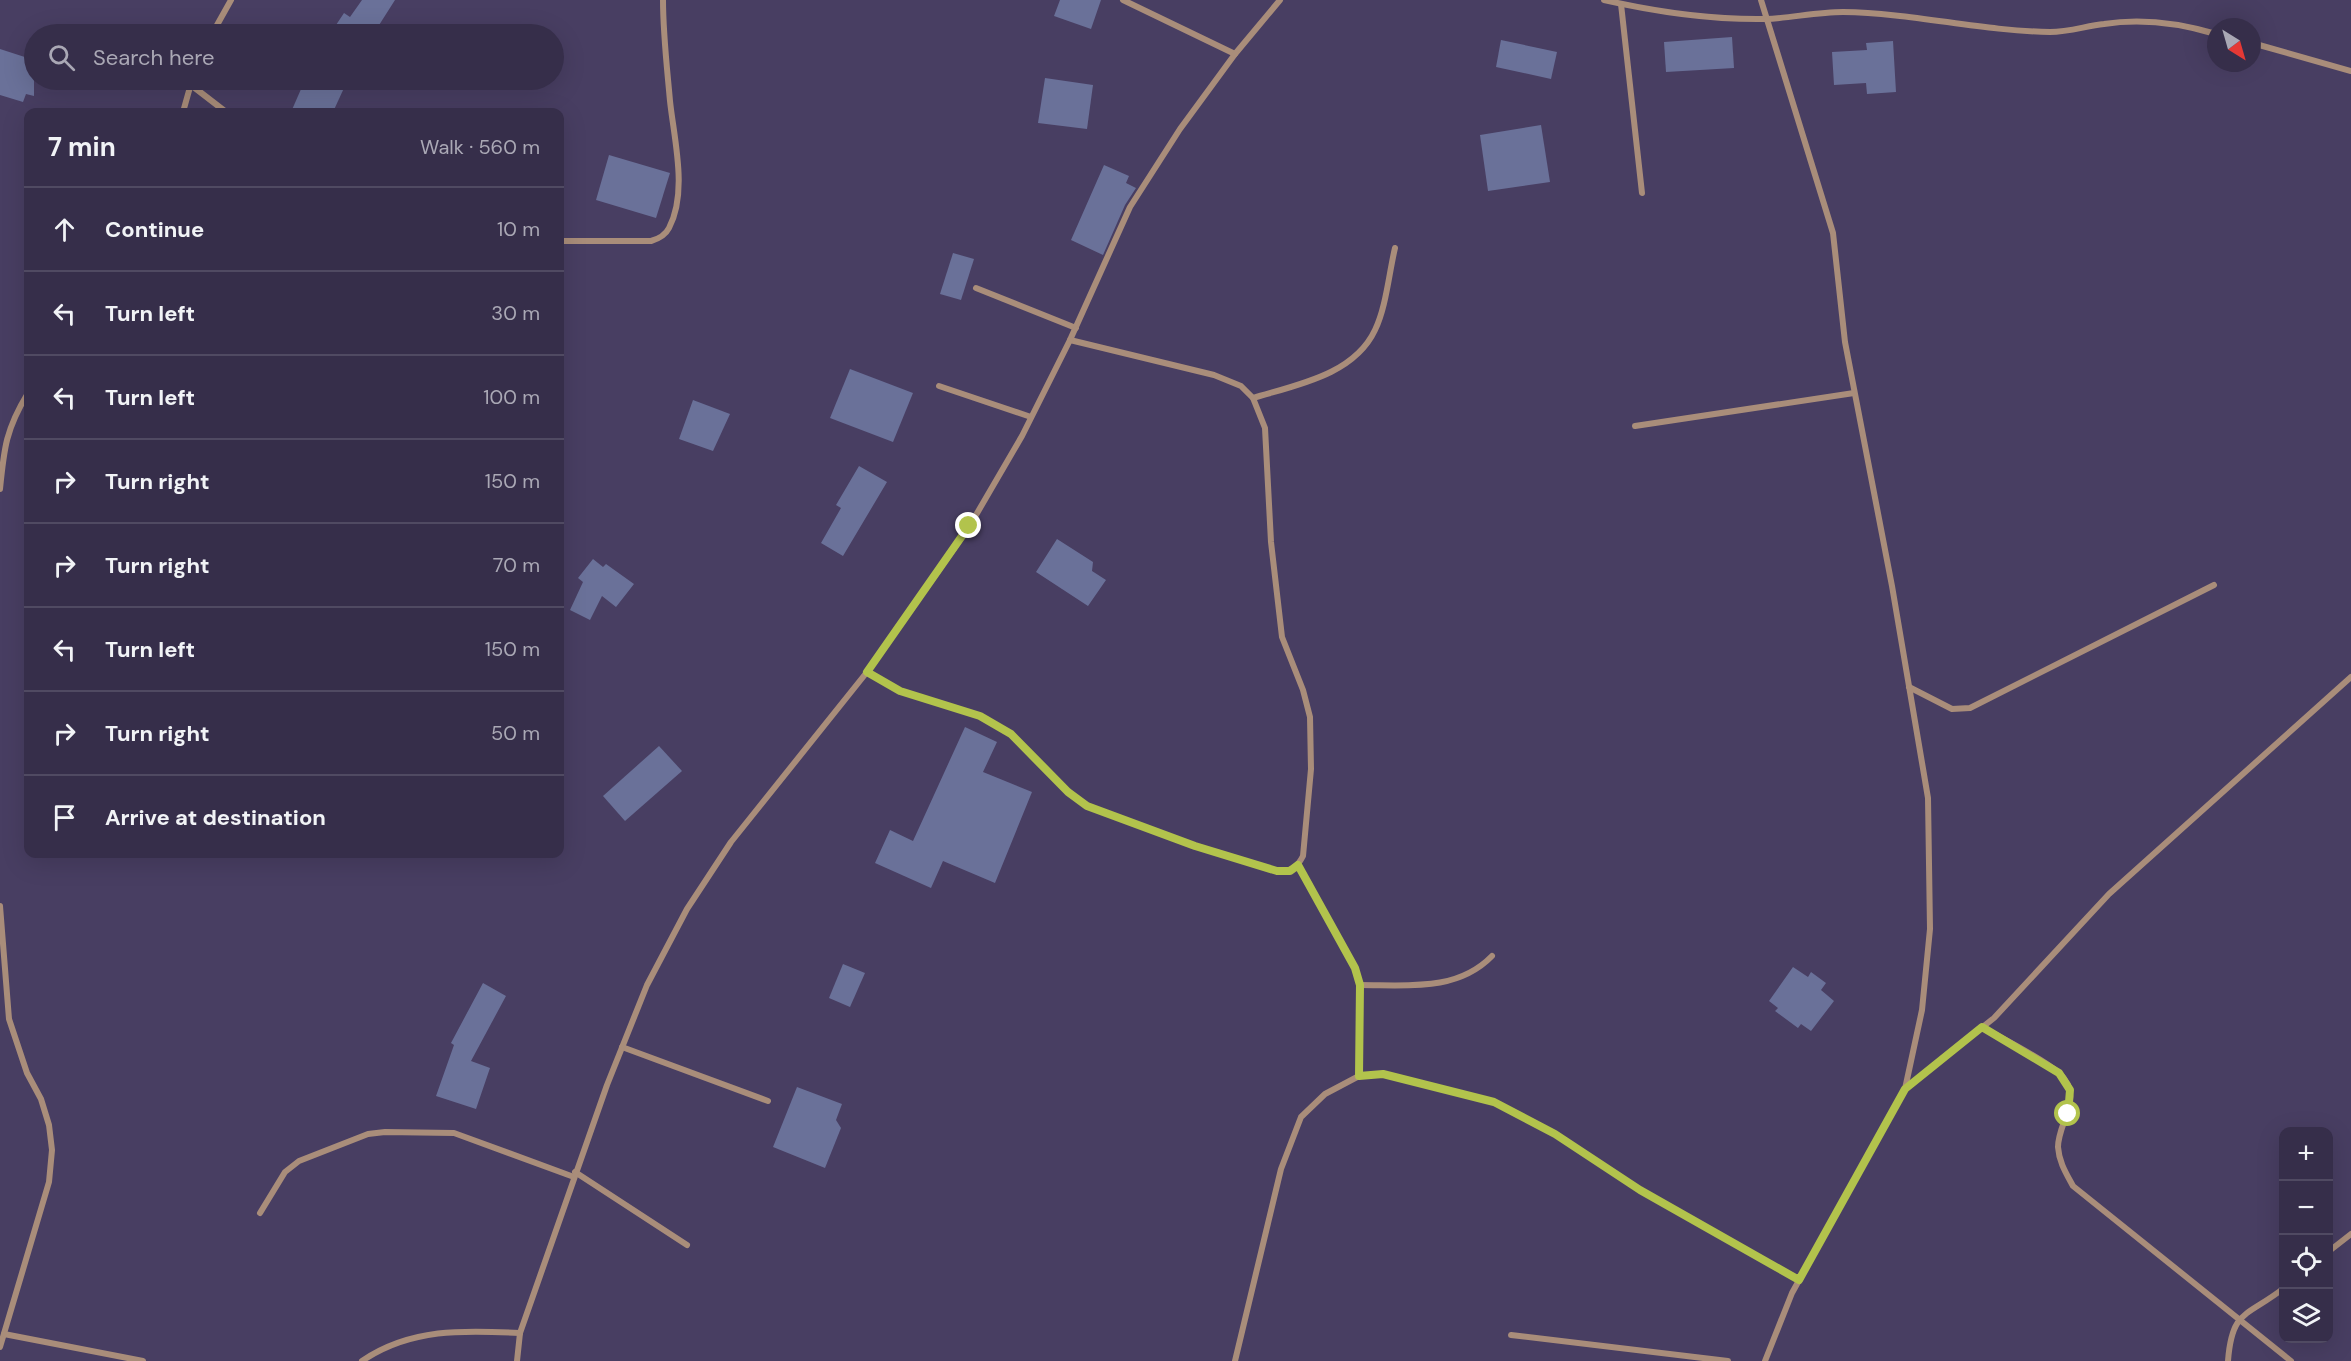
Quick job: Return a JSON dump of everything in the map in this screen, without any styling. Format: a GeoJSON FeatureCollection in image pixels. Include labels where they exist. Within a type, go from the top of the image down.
{"type":"FeatureCollection","features":[{"type":"Feature","properties":{"kind":"street"},"geometry":{"type":"LineString","coordinates":[[218,24],[231,0]]}},
{"type":"Feature","properties":{"kind":"street"},"geometry":{"type":"LineString","coordinates":[[564,241],[651,242],[662,237],[669,229],[677,199],[677,174],[663,36],[663,0]]}},
{"type":"Feature","properties":{"kind":"street"},"geometry":{"type":"LineString","coordinates":[[1123,0],[1235,54]]}},
{"type":"Feature","properties":{"kind":"street"},"geometry":{"type":"LineString","coordinates":[[517,1361],[520,1333],[574,1175],[622,1047],[647,985],[687,909],[731,842],[867,672],[969,526],[1031,417],[1070,340],[1130,207],[1180,129],[1235,54],[1280,0]]}},
{"type":"Feature","properties":{"kind":"street"},"geometry":{"type":"LineString","coordinates":[[1604,0],[1673,14],[1766,19],[1842,12],[1937,19],[2014,31],[2063,32],[2104,24],[2145,21],[2207,31]]}},
{"type":"Feature","properties":{"kind":"street"},"geometry":{"type":"LineString","coordinates":[[1761,0],[1833,233],[1845,342],[1928,798],[1930,929],[1922,1010],[1905,1089],[1799,1280],[1765,1361]]}},
{"type":"Feature","properties":{"kind":"street"},"geometry":{"type":"LineString","coordinates":[[1621,4],[1642,193]]}},
{"type":"Feature","properties":{"kind":"street"},"geometry":{"type":"LineString","coordinates":[[2261,46],[2351,71]]}},
{"type":"Feature","properties":{"kind":"street"},"geometry":{"type":"LineString","coordinates":[[184,108],[189,90]]}},
{"type":"Feature","properties":{"kind":"street"},"geometry":{"type":"LineString","coordinates":[[200,90],[221,108]]}},
{"type":"Feature","properties":{"kind":"street"},"geometry":{"type":"LineString","coordinates":[[1253,398],[1312,381],[1336,370],[1357,354],[1376,328],[1395,248]]}},
{"type":"Feature","properties":{"kind":"street"},"geometry":{"type":"LineString","coordinates":[[976,288],[1076,328]]}},
{"type":"Feature","properties":{"kind":"street"},"geometry":{"type":"LineString","coordinates":[[867,672],[900,691],[980,716],[1004,730],[1068,792],[1087,806],[1195,846],[1277,871],[1290,871],[1298,865],[1303,855],[1311,769],[1310,717],[1303,690],[1282,637],[1271,542],[1264,428],[1253,398],[1242,386],[1214,375],[1070,340]]}},
{"type":"Feature","properties":{"kind":"street"},"geometry":{"type":"LineString","coordinates":[[939,386],[1031,417]]}},
{"type":"Feature","properties":{"kind":"street"},"geometry":{"type":"LineString","coordinates":[[1635,426],[1854,393]]}},
{"type":"Feature","properties":{"kind":"street"},"geometry":{"type":"LineString","coordinates":[[0,489],[4,448],[12,420],[24,400]]}},
{"type":"Feature","properties":{"kind":"street"},"geometry":{"type":"LineString","coordinates":[[1909,687],[1952,709],[1970,708],[2214,585]]}},
{"type":"Feature","properties":{"kind":"street"},"geometry":{"type":"LineString","coordinates":[[1905,1089],[1982,1027],[2109,894],[2351,677]]}},
{"type":"Feature","properties":{"kind":"street"},"geometry":{"type":"LineString","coordinates":[[1298,865],[1355,968],[1360,985],[1359,1076]]}},
{"type":"Feature","properties":{"kind":"street"},"geometry":{"type":"LineString","coordinates":[[0,906],[9,1019],[27,1073],[41,1099],[49,1125],[52,1150],[49,1182],[0,1347]]}},
{"type":"Feature","properties":{"kind":"street"},"geometry":{"type":"LineString","coordinates":[[1360,985],[1428,985],[1458,979],[1478,971],[1492,956]]}},
{"type":"Feature","properties":{"kind":"street"},"geometry":{"type":"LineString","coordinates":[[1982,1027],[2059,1073],[2070,1090],[2068,1114],[2058,1144],[2060,1162],[2073,1186],[2291,1361]]}},
{"type":"Feature","properties":{"kind":"street"},"geometry":{"type":"LineString","coordinates":[[622,1047],[768,1101]]}},
{"type":"Feature","properties":{"kind":"street"},"geometry":{"type":"LineString","coordinates":[[1235,1361],[1281,1169],[1301,1117],[1325,1094],[1359,1076],[1383,1074],[1494,1102],[1555,1134],[1640,1190],[1799,1280]]}},
{"type":"Feature","properties":{"kind":"street"},"geometry":{"type":"LineString","coordinates":[[260,1213],[285,1172],[299,1161],[368,1134],[385,1132],[454,1134],[574,1175],[687,1245]]}},
{"type":"Feature","properties":{"kind":"street"},"geometry":{"type":"LineString","coordinates":[[2333,1248],[2351,1234]]}},
{"type":"Feature","properties":{"kind":"street"},"geometry":{"type":"LineString","coordinates":[[2228,1361],[2229,1337],[2238,1318],[2262,1306],[2282,1289]]}},
{"type":"Feature","properties":{"kind":"street"},"geometry":{"type":"LineString","coordinates":[[362,1361],[374,1353],[416,1336],[439,1331],[520,1333]]}},
{"type":"Feature","properties":{"kind":"street"},"geometry":{"type":"LineString","coordinates":[[3,1334],[143,1361]]}},
{"type":"Feature","properties":{"kind":"street"},"geometry":{"type":"LineString","coordinates":[[1512,1335],[1728,1361]]}},
{"type":"Feature","properties":{"kind":"building"},"geometry":{"type":"Polygon","coordinates":[[[362,0],[395,0],[380,24],[337,24],[344,13],[350,17],[362,0]]]}},
{"type":"Feature","properties":{"kind":"building"},"geometry":{"type":"Polygon","coordinates":[[[1060,0],[1101,0],[1091,29],[1054,16],[1060,0]]]}},
{"type":"Feature","properties":{"kind":"building"},"geometry":{"type":"Polygon","coordinates":[[[1732,37],[1734,68],[1666,72],[1664,42],[1732,37]]]}},
{"type":"Feature","properties":{"kind":"building"},"geometry":{"type":"Polygon","coordinates":[[[1501,40],[1557,52],[1551,79],[1496,67],[1501,40]]]}},
{"type":"Feature","properties":{"kind":"building"},"geometry":{"type":"Polygon","coordinates":[[[1893,41],[1896,92],[1867,94],[1866,83],[1834,85],[1832,52],[1867,50],[1866,43],[1893,41]]]}},
{"type":"Feature","properties":{"kind":"building"},"geometry":{"type":"Polygon","coordinates":[[[0,49],[24,57],[24,90],[34,90],[34,96],[26,94],[23,102],[0,95],[0,49]]]}},
{"type":"Feature","properties":{"kind":"building"},"geometry":{"type":"Polygon","coordinates":[[[1045,78],[1093,85],[1087,129],[1038,123],[1045,78]]]}},
{"type":"Feature","properties":{"kind":"building"},"geometry":{"type":"Polygon","coordinates":[[[301,90],[343,90],[335,108],[293,108],[301,90]]]}},
{"type":"Feature","properties":{"kind":"building"},"geometry":{"type":"Polygon","coordinates":[[[1541,125],[1550,182],[1488,191],[1480,135],[1541,125]]]}},
{"type":"Feature","properties":{"kind":"building"},"geometry":{"type":"Polygon","coordinates":[[[609,155],[670,173],[656,218],[596,200],[609,155]]]}},
{"type":"Feature","properties":{"kind":"building"},"geometry":{"type":"Polygon","coordinates":[[[1104,165],[1129,176],[1126,183],[1136,188],[1125,205],[1103,255],[1071,240],[1104,165]]]}},
{"type":"Feature","properties":{"kind":"building"},"geometry":{"type":"Polygon","coordinates":[[[953,253],[974,259],[961,300],[940,294],[953,253]]]}},
{"type":"Feature","properties":{"kind":"building"},"geometry":{"type":"Polygon","coordinates":[[[850,369],[913,393],[893,442],[830,418],[850,369]]]}},
{"type":"Feature","properties":{"kind":"building"},"geometry":{"type":"Polygon","coordinates":[[[693,400],[730,414],[713,451],[679,439],[693,400]]]}},
{"type":"Feature","properties":{"kind":"building"},"geometry":{"type":"Polygon","coordinates":[[[859,466],[887,482],[843,556],[821,543],[841,508],[836,505],[859,466]]]}},
{"type":"Feature","properties":{"kind":"building"},"geometry":{"type":"Polygon","coordinates":[[[1057,539],[1093,562],[1092,571],[1106,580],[1088,606],[1036,572],[1057,539]]]}},
{"type":"Feature","properties":{"kind":"building"},"geometry":{"type":"Polygon","coordinates":[[[593,559],[603,567],[606,564],[634,584],[616,607],[602,596],[590,620],[570,610],[583,582],[578,578],[593,559]]]}},
{"type":"Feature","properties":{"kind":"building"},"geometry":{"type":"Polygon","coordinates":[[[965,727],[997,742],[983,772],[1032,792],[995,883],[943,861],[931,888],[875,863],[890,830],[913,841],[965,727]]]}},
{"type":"Feature","properties":{"kind":"building"},"geometry":{"type":"Polygon","coordinates":[[[659,746],[682,771],[625,821],[603,796],[659,746]]]}},
{"type":"Feature","properties":{"kind":"building"},"geometry":{"type":"Polygon","coordinates":[[[843,964],[865,973],[850,1007],[829,998],[843,964]]]}},
{"type":"Feature","properties":{"kind":"building"},"geometry":{"type":"Polygon","coordinates":[[[1793,967],[1808,977],[1811,972],[1826,983],[1821,990],[1834,1001],[1811,1031],[1801,1024],[1798,1028],[1775,1011],[1778,1008],[1769,1001],[1793,967]]]}},
{"type":"Feature","properties":{"kind":"building"},"geometry":{"type":"Polygon","coordinates":[[[483,983],[506,996],[471,1061],[490,1068],[476,1109],[436,1096],[454,1045],[451,1043],[483,983]]]}},
{"type":"Feature","properties":{"kind":"building"},"geometry":{"type":"Polygon","coordinates":[[[797,1087],[842,1104],[836,1120],[841,1128],[825,1168],[773,1147],[797,1087]]]}},
{"type":"Feature","properties":{"kind":"route"},"geometry":{"type":"LineString","coordinates":[[969,526],[867,672],[900,691],[980,716],[1011,734],[1068,792],[1087,806],[1195,846],[1277,871],[1290,871],[1298,865],[1355,968],[1360,985],[1359,1076],[1383,1074],[1494,1102],[1555,1134],[1640,1190],[1799,1280],[1905,1089],[1982,1027],[2059,1073],[2070,1090],[2068,1114]]}}]}
